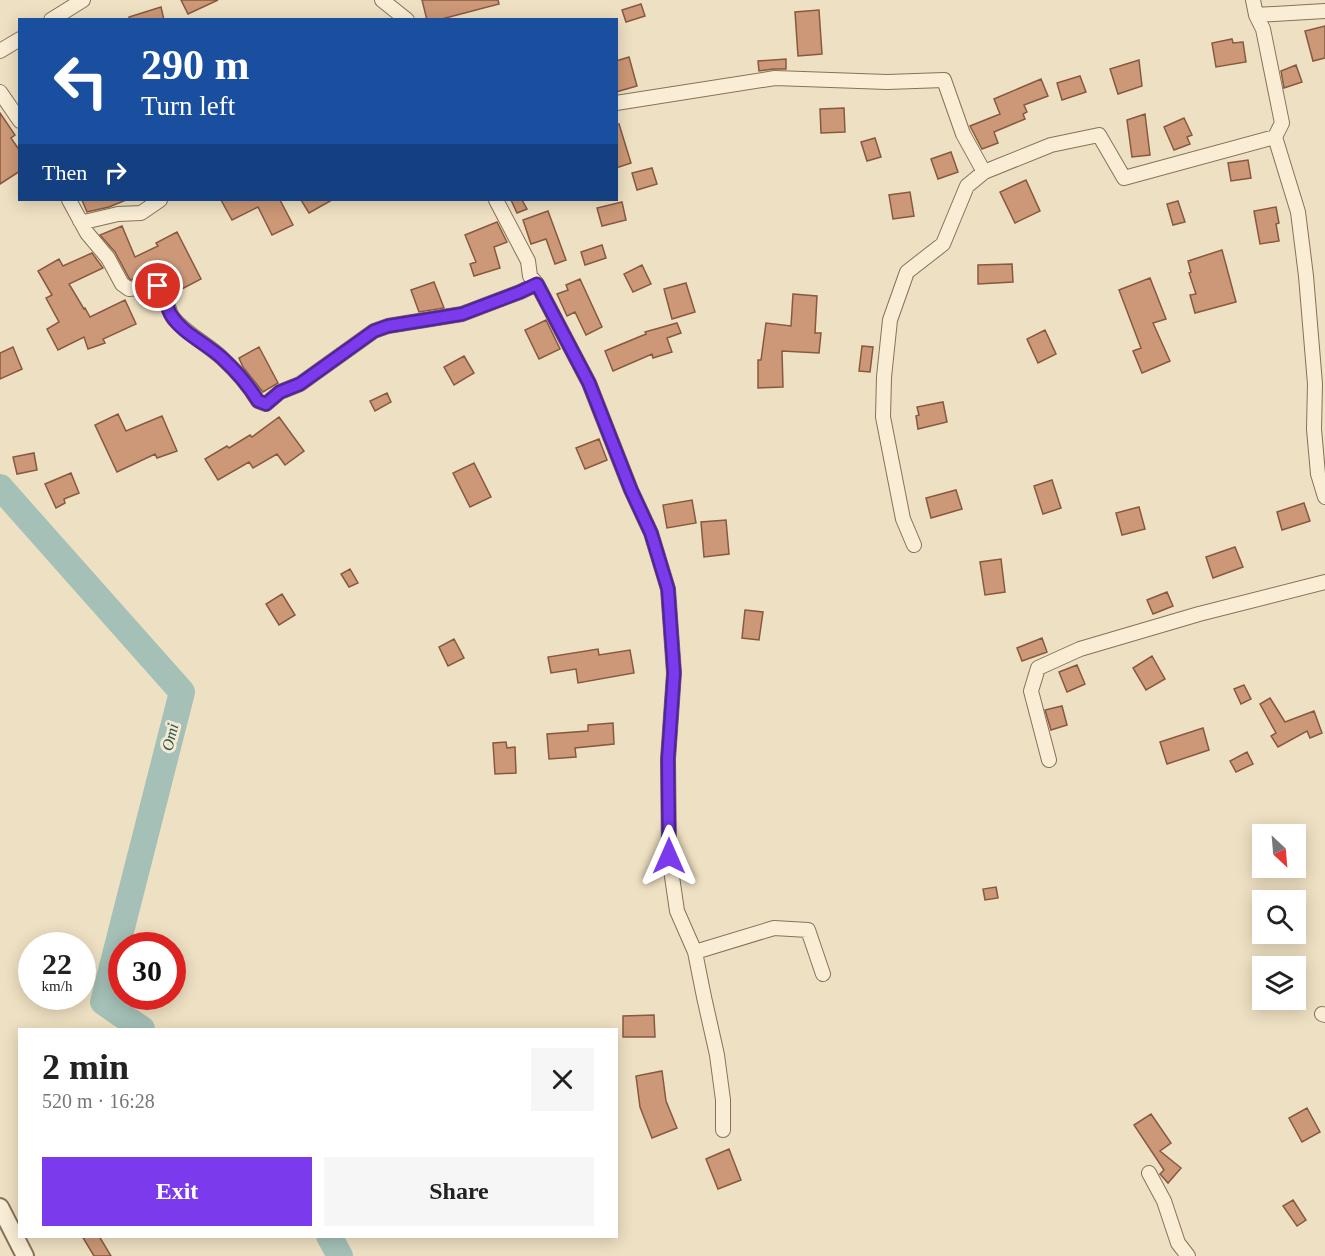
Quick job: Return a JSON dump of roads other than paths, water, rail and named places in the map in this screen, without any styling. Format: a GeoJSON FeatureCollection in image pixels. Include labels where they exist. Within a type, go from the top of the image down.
{"type":"FeatureCollection","features":[{"type":"Feature","properties":{"kind":"street"},"geometry":{"type":"LineString","coordinates":[[54,18],[83,0]]}},
{"type":"Feature","properties":{"kind":"street"},"geometry":{"type":"LineString","coordinates":[[382,0],[404,18]]}},
{"type":"Feature","properties":{"kind":"street"},"geometry":{"type":"LineString","coordinates":[[1253,0],[1256,15],[1263,29],[1282,123],[1275,137],[1298,212],[1315,384],[1314,429],[1318,474],[1325,497]]}},
{"type":"Feature","properties":{"kind":"street"},"geometry":{"type":"LineString","coordinates":[[1256,15],[1325,11]]}},
{"type":"Feature","properties":{"kind":"street"},"geometry":{"type":"LineString","coordinates":[[0,51],[18,40]]}},
{"type":"Feature","properties":{"kind":"street"},"geometry":{"type":"LineString","coordinates":[[618,103],[775,78],[887,82],[944,80],[963,134],[984,172]]}},
{"type":"Feature","properties":{"kind":"street"},"geometry":{"type":"LineString","coordinates":[[0,92],[18,117]]}},
{"type":"Feature","properties":{"kind":"street"},"geometry":{"type":"LineString","coordinates":[[914,545],[903,519],[883,417],[884,377],[890,320],[907,272],[943,244],[967,186],[984,172],[1051,145],[1099,135],[1124,178],[1275,137]]}},
{"type":"Feature","properties":{"kind":"street"},"geometry":{"type":"LineString","coordinates":[[70,201],[87,233],[108,258],[122,285],[129,290],[158,286],[163,290],[171,314],[181,327],[222,358],[258,401],[266,404],[280,392],[300,384],[374,331],[388,326],[462,314],[537,284]]}},
{"type":"Feature","properties":{"kind":"street"},"geometry":{"type":"LineString","coordinates":[[80,221],[118,214],[141,213],[159,201]]}},
{"type":"Feature","properties":{"kind":"street"},"geometry":{"type":"LineString","coordinates":[[497,201],[528,261],[530,276],[537,284],[589,383],[631,490],[651,533],[668,589],[674,673],[668,759],[669,856],[677,911],[696,952],[717,1055],[723,1100],[723,1130]]}},
{"type":"Feature","properties":{"kind":"street"},"geometry":{"type":"LineString","coordinates":[[1049,760],[1031,692],[1038,668],[1080,649],[1199,614],[1325,582]]}},
{"type":"Feature","properties":{"kind":"street"},"geometry":{"type":"LineString","coordinates":[[696,952],[774,928],[808,930],[823,974]]}},
{"type":"Feature","properties":{"kind":"street"},"geometry":{"type":"LineString","coordinates":[[1149,1173],[1164,1201],[1178,1243],[1188,1256]]}},
{"type":"Feature","properties":{"kind":"street"},"geometry":{"type":"LineString","coordinates":[[0,1207],[26,1256]]}},
{"type":"Feature","properties":{"kind":"waterway","name":"Omi"},"geometry":{"type":"LineString","coordinates":[[0,487],[182,692],[103,1002],[141,1028]]}},
{"type":"Feature","properties":{"kind":"waterway","name":"Omi"},"geometry":{"type":"LineString","coordinates":[[330,1238],[340,1256]]}}]}
